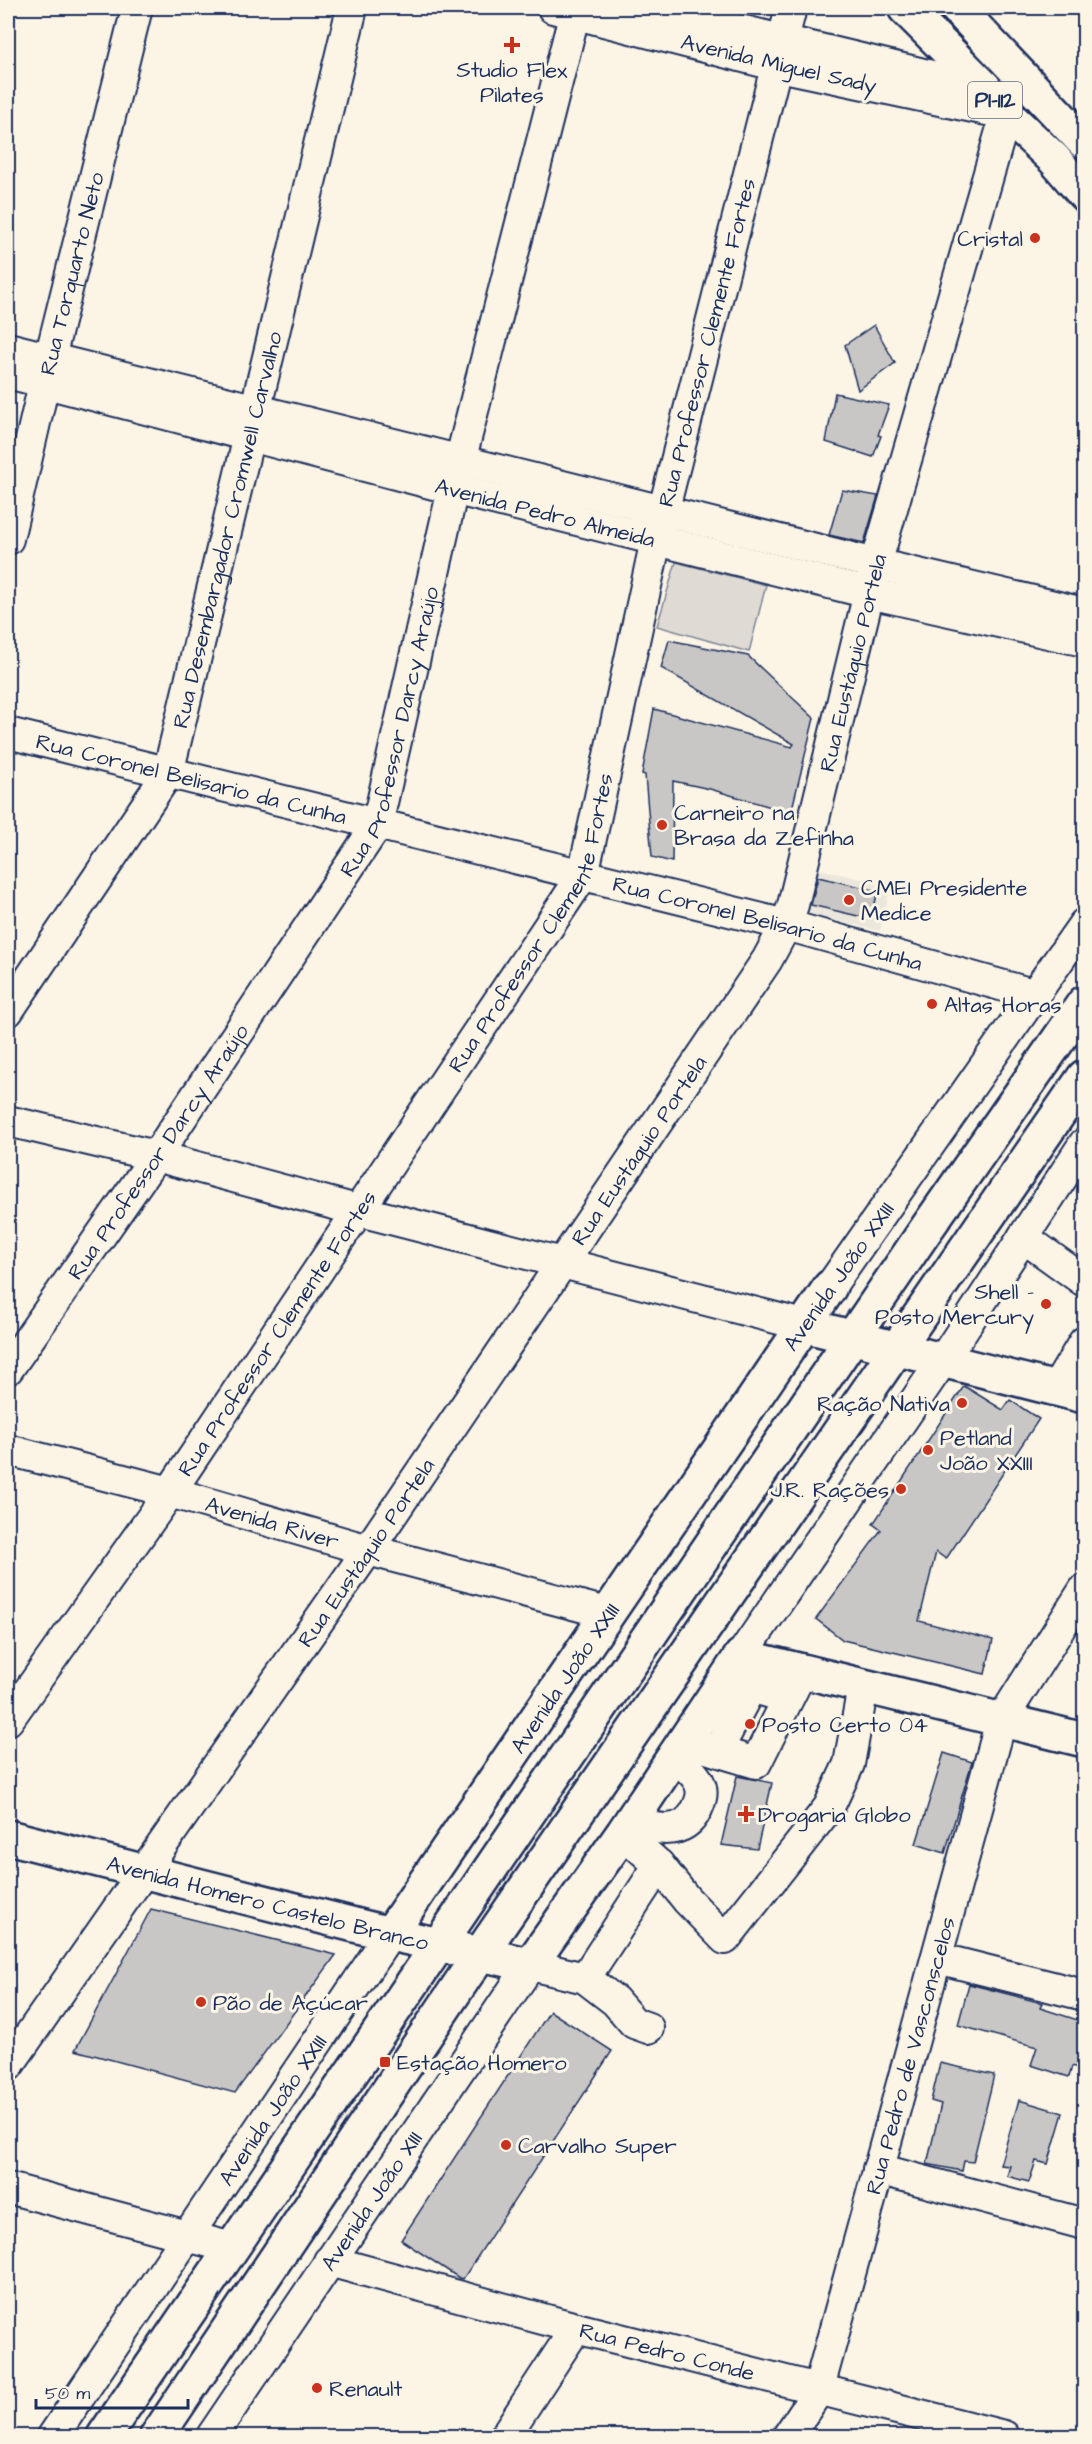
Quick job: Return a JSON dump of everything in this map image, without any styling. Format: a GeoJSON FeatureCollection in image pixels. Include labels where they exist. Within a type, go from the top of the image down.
{"type":"FeatureCollection","features":[{"type":"Feature","properties":{"kind":"main road","name":"PI-112"},"geometry":{"type":"LineString","coordinates":[[905,8],[985,88],[1006,114],[1054,159],[1084,194]]}},
{"type":"Feature","properties":{"kind":"main road","name":"PI-112"},"geometry":{"type":"LineString","coordinates":[[957,8],[1084,142]]}},
{"type":"Feature","properties":{"kind":"main road","name":"Avenida João XXIII"},"geometry":{"type":"LineString","coordinates":[[104,2436],[1084,1003]]}},
{"type":"Feature","properties":{"kind":"main road"},"geometry":{"type":"LineString","coordinates":[[157,2436],[480,1954],[1084,1077]]}},
{"type":"Feature","properties":{"kind":"main road","name":"Avenida João XXIII"},"geometry":{"type":"LineString","coordinates":[[390,1934],[830,1287]]}},
{"type":"Feature","properties":{"kind":"main road"},"geometry":{"type":"LineString","coordinates":[[803,1325],[1070,1392]]}},
{"type":"Feature","properties":{"kind":"main road"},"geometry":{"type":"LineString","coordinates":[[530,1965],[627,1827],[741,1656],[795,1685],[862,1686],[1084,1740]]}},
{"type":"Feature","properties":{"kind":"main road","name":"Avenida Homero Castelo Branco"},"geometry":{"type":"LineString","coordinates":[[8,1837],[437,1946],[530,1965]]}},
{"type":"Feature","properties":{"kind":"street","name":"Rua Torquarto Neto"},"geometry":{"type":"LineString","coordinates":[[8,539],[47,370],[137,8]]}},
{"type":"Feature","properties":{"kind":"street","name":"Rua Desembargador Cromwell Carvalho"},"geometry":{"type":"LineString","coordinates":[[8,1011],[168,773],[352,8]]}},
{"type":"Feature","properties":{"kind":"street","name":"Avenida Miguel Sady"},"geometry":{"type":"LineString","coordinates":[[648,8],[779,52],[1006,114]]}},
{"type":"Feature","properties":{"kind":"street","name":"Rua Professor Clemente Fortes"},"geometry":{"type":"LineString","coordinates":[[8,1720],[170,1492],[583,875],[656,540],[791,8]]}},
{"type":"Feature","properties":{"kind":"street","name":"Avenida Miguel Sady"},"geometry":{"type":"LineString","coordinates":[[568,9],[779,52],[985,88]]}},
{"type":"Feature","properties":{"kind":"street","name":"Rua Professor Darcy Araújo"},"geometry":{"type":"LineString","coordinates":[[8,1369],[156,1156],[377,825],[453,489],[568,9]]}},
{"type":"Feature","properties":{"kind":"street","name":"Rua Eustáquio Portela"},"geometry":{"type":"LineString","coordinates":[[8,2066],[368,1550],[767,960],[786,925],[793,905],[876,564],[1006,114]]}},
{"type":"Feature","properties":{"kind":"street","name":"Avenida Pedro Almeida"},"geometry":{"type":"LineString","coordinates":[[8,348],[47,370],[252,423],[453,489],[869,593],[1084,641]]}},
{"type":"Feature","properties":{"kind":"street","name":"Avenida Pedro Almeida"},"geometry":{"type":"LineString","coordinates":[[8,373],[47,370]]}},
{"type":"Feature","properties":{"kind":"street","name":"Avenida Pedro Almeida"},"geometry":{"type":"LineString","coordinates":[[252,423],[461,459],[876,564],[1084,613]]}},
{"type":"Feature","properties":{"kind":"street","name":"Rua Coronel Belisario da Cunha"},"geometry":{"type":"LineString","coordinates":[[8,733],[786,925],[1036,995]]}},
{"type":"Feature","properties":{"kind":"street","name":"Avenida João XXIII"},"geometry":{"type":"LineString","coordinates":[[830,1287],[1084,924]]}},
{"type":"Feature","properties":{"kind":"street"},"geometry":{"type":"LineString","coordinates":[[8,1121],[156,1156],[803,1325]]}},
{"type":"Feature","properties":{"kind":"street"},"geometry":{"type":"LineString","coordinates":[[741,1656],[943,1360],[1084,1144]]}},
{"type":"Feature","properties":{"kind":"street"},"geometry":{"type":"LineString","coordinates":[[1023,1237],[1084,1281]]}},
{"type":"Feature","properties":{"kind":"street"},"geometry":{"type":"LineString","coordinates":[[1070,1392],[1084,1342]]}},
{"type":"Feature","properties":{"kind":"street","name":"Avenida River"},"geometry":{"type":"LineString","coordinates":[[8,1450],[170,1492],[368,1550],[607,1612]]}},
{"type":"Feature","properties":{"kind":"street","name":"Rua Pedro de Vasconscelos"},"geometry":{"type":"LineString","coordinates":[[788,2436],[818,2391],[1000,1721],[1084,1590]]}},
{"type":"Feature","properties":{"kind":"street"},"geometry":{"type":"LineString","coordinates":[[717,1751],[751,1688],[795,1685]]}},
{"type":"Feature","properties":{"kind":"street"},"geometry":{"type":"LineString","coordinates":[[679,1748],[717,1751],[756,1763],[795,1685]]}},
{"type":"Feature","properties":{"kind":"street"},"geometry":{"type":"LineString","coordinates":[[627,1827],[687,1900],[725,1939],[829,1807],[849,1764],[862,1686]]}},
{"type":"Feature","properties":{"kind":"street"},"geometry":{"type":"LineString","coordinates":[[627,1827],[659,1830],[678,1827],[693,1818],[702,1798],[699,1782],[679,1748]]}},
{"type":"Feature","properties":{"kind":"street"},"geometry":{"type":"LineString","coordinates":[[585,1978],[659,1865]]}},
{"type":"Feature","properties":{"kind":"street","name":"Avenida João XXIII"},"geometry":{"type":"LineString","coordinates":[[53,2436],[390,1934]]}},
{"type":"Feature","properties":{"kind":"street"},"geometry":{"type":"LineString","coordinates":[[937,1958],[1084,1995]]}},
{"type":"Feature","properties":{"kind":"street"},"geometry":{"type":"LineString","coordinates":[[530,1965],[585,1978],[615,2001],[634,2024],[648,2028]]}},
{"type":"Feature","properties":{"kind":"street","name":"Avenida João XIII"},"geometry":{"type":"LineString","coordinates":[[212,2436],[530,1965]]}},
{"type":"Feature","properties":{"kind":"street"},"geometry":{"type":"LineString","coordinates":[[878,2169],[1084,2223]]}},
{"type":"Feature","properties":{"kind":"street"},"geometry":{"type":"LineString","coordinates":[[8,2188],[232,2248]]}},
{"type":"Feature","properties":{"kind":"street","name":"Rua Pedro Conde"},"geometry":{"type":"LineString","coordinates":[[329,2261],[818,2391],[1004,2436]]}},
{"type":"Feature","properties":{"kind":"street"},"geometry":{"type":"LineString","coordinates":[[505,2436],[576,2328]]}},
{"type":"Feature","properties":{"kind":"shaded area"},"geometry":{"type":"Polygon","coordinates":[[[676,562],[766,585],[749,652],[657,626],[676,562]]]}},
{"type":"Feature","properties":{"kind":"shaded area","name":"CMEI Presidente Medice"},"geometry":{"type":"Polygon","coordinates":[[[819,869],[891,886],[880,931],[808,914],[819,869]]]}},
{"type":"Feature","properties":{"kind":"building"},"geometry":{"type":"Polygon","coordinates":[[[874,325],[895,363],[858,390],[845,345],[874,325]]]}},
{"type":"Feature","properties":{"kind":"building"},"geometry":{"type":"Polygon","coordinates":[[[835,393],[889,405],[873,457],[826,442],[835,393]]]}},
{"type":"Feature","properties":{"kind":"building"},"geometry":{"type":"Polygon","coordinates":[[[842,490],[878,496],[864,543],[829,535],[842,490]]]}},
{"type":"Feature","properties":{"kind":"building"},"geometry":{"type":"Polygon","coordinates":[[[669,640],[748,656],[814,718],[791,813],[710,789],[673,781],[672,862],[652,857],[645,775],[642,774],[654,709],[792,747],[794,744],[661,668],[669,640]]]}},
{"type":"Feature","properties":{"kind":"building"},"geometry":{"type":"Polygon","coordinates":[[[818,877],[878,891],[871,919],[811,905],[818,877]]]}},
{"type":"Feature","properties":{"kind":"building"},"geometry":{"type":"Polygon","coordinates":[[[964,1386],[1003,1410],[1010,1400],[1039,1419],[946,1559],[936,1552],[919,1621],[993,1640],[985,1674],[843,1640],[816,1619],[881,1530],[873,1524],[964,1386]]]}},
{"type":"Feature","properties":{"kind":"building"},"geometry":{"type":"Polygon","coordinates":[[[944,1753],[972,1762],[945,1853],[916,1844],[944,1753]]]}},
{"type":"Feature","properties":{"kind":"building","name":"Drogaria Globo"},"geometry":{"type":"Polygon","coordinates":[[[737,1776],[772,1783],[757,1849],[721,1845],[737,1776]]]}},
{"type":"Feature","properties":{"kind":"building","name":"Pão de Açúcar"},"geometry":{"type":"Polygon","coordinates":[[[151,1909],[336,1955],[235,2093],[75,2050],[151,1909]]]}},
{"type":"Feature","properties":{"kind":"building"},"geometry":{"type":"Polygon","coordinates":[[[969,1984],[1042,2003],[1040,2008],[1084,2022],[1084,2070],[1072,2066],[1069,2077],[1031,2065],[1037,2047],[958,2025],[969,1984]]]}},
{"type":"Feature","properties":{"kind":"building","name":"Carvalho Super"},"geometry":{"type":"Polygon","coordinates":[[[550,2011],[612,2051],[463,2279],[459,2278],[401,2240],[550,2011]]]}},
{"type":"Feature","properties":{"kind":"building"},"geometry":{"type":"Polygon","coordinates":[[[940,2063],[994,2075],[973,2162],[964,2161],[962,2171],[927,2164],[941,2104],[931,2101],[940,2063]]]}},
{"type":"Feature","properties":{"kind":"building"},"geometry":{"type":"Polygon","coordinates":[[[1019,2100],[1063,2113],[1048,2164],[1036,2161],[1029,2182],[1007,2176],[1010,2166],[1000,2165],[1019,2100]]]}},
{"type":"Feature","properties":{"kind":"place","name":"Studio Flex Pilates"},"geometry":{"type":"Point","coordinates":[512,45]}},
{"type":"Feature","properties":{"kind":"place","name":"Cristal"},"geometry":{"type":"Point","coordinates":[1035,238]}},
{"type":"Feature","properties":{"kind":"place","name":"Carneiro na Brasa da Zefinha"},"geometry":{"type":"Point","coordinates":[662,825]}},
{"type":"Feature","properties":{"kind":"place","name":"CMEI Presidente Medice"},"geometry":{"type":"Point","coordinates":[849,900]}},
{"type":"Feature","properties":{"kind":"place","name":"Altas Horas"},"geometry":{"type":"Point","coordinates":[932,1004]}},
{"type":"Feature","properties":{"kind":"place","name":"Shell - Posto Mercury"},"geometry":{"type":"Point","coordinates":[1046,1304]}},
{"type":"Feature","properties":{"kind":"place","name":"Ração Nativa"},"geometry":{"type":"Point","coordinates":[962,1403]}},
{"type":"Feature","properties":{"kind":"place","name":"Petland João XXIII"},"geometry":{"type":"Point","coordinates":[928,1450]}},
{"type":"Feature","properties":{"kind":"place","name":"J.R. Rações"},"geometry":{"type":"Point","coordinates":[901,1489]}},
{"type":"Feature","properties":{"kind":"place","name":"Posto Certo 04"},"geometry":{"type":"Point","coordinates":[750,1724]}},
{"type":"Feature","properties":{"kind":"place","name":"Drogaria Globo"},"geometry":{"type":"Point","coordinates":[746,1814]}},
{"type":"Feature","properties":{"kind":"place","name":"Pão de Açúcar"},"geometry":{"type":"Point","coordinates":[201,2002]}},
{"type":"Feature","properties":{"kind":"place","name":"Estação Homero"},"geometry":{"type":"Point","coordinates":[385,2062]}},
{"type":"Feature","properties":{"kind":"place","name":"Carvalho Super"},"geometry":{"type":"Point","coordinates":[506,2145]}},
{"type":"Feature","properties":{"kind":"place","name":"Renault"},"geometry":{"type":"Point","coordinates":[317,2388]}}]}
